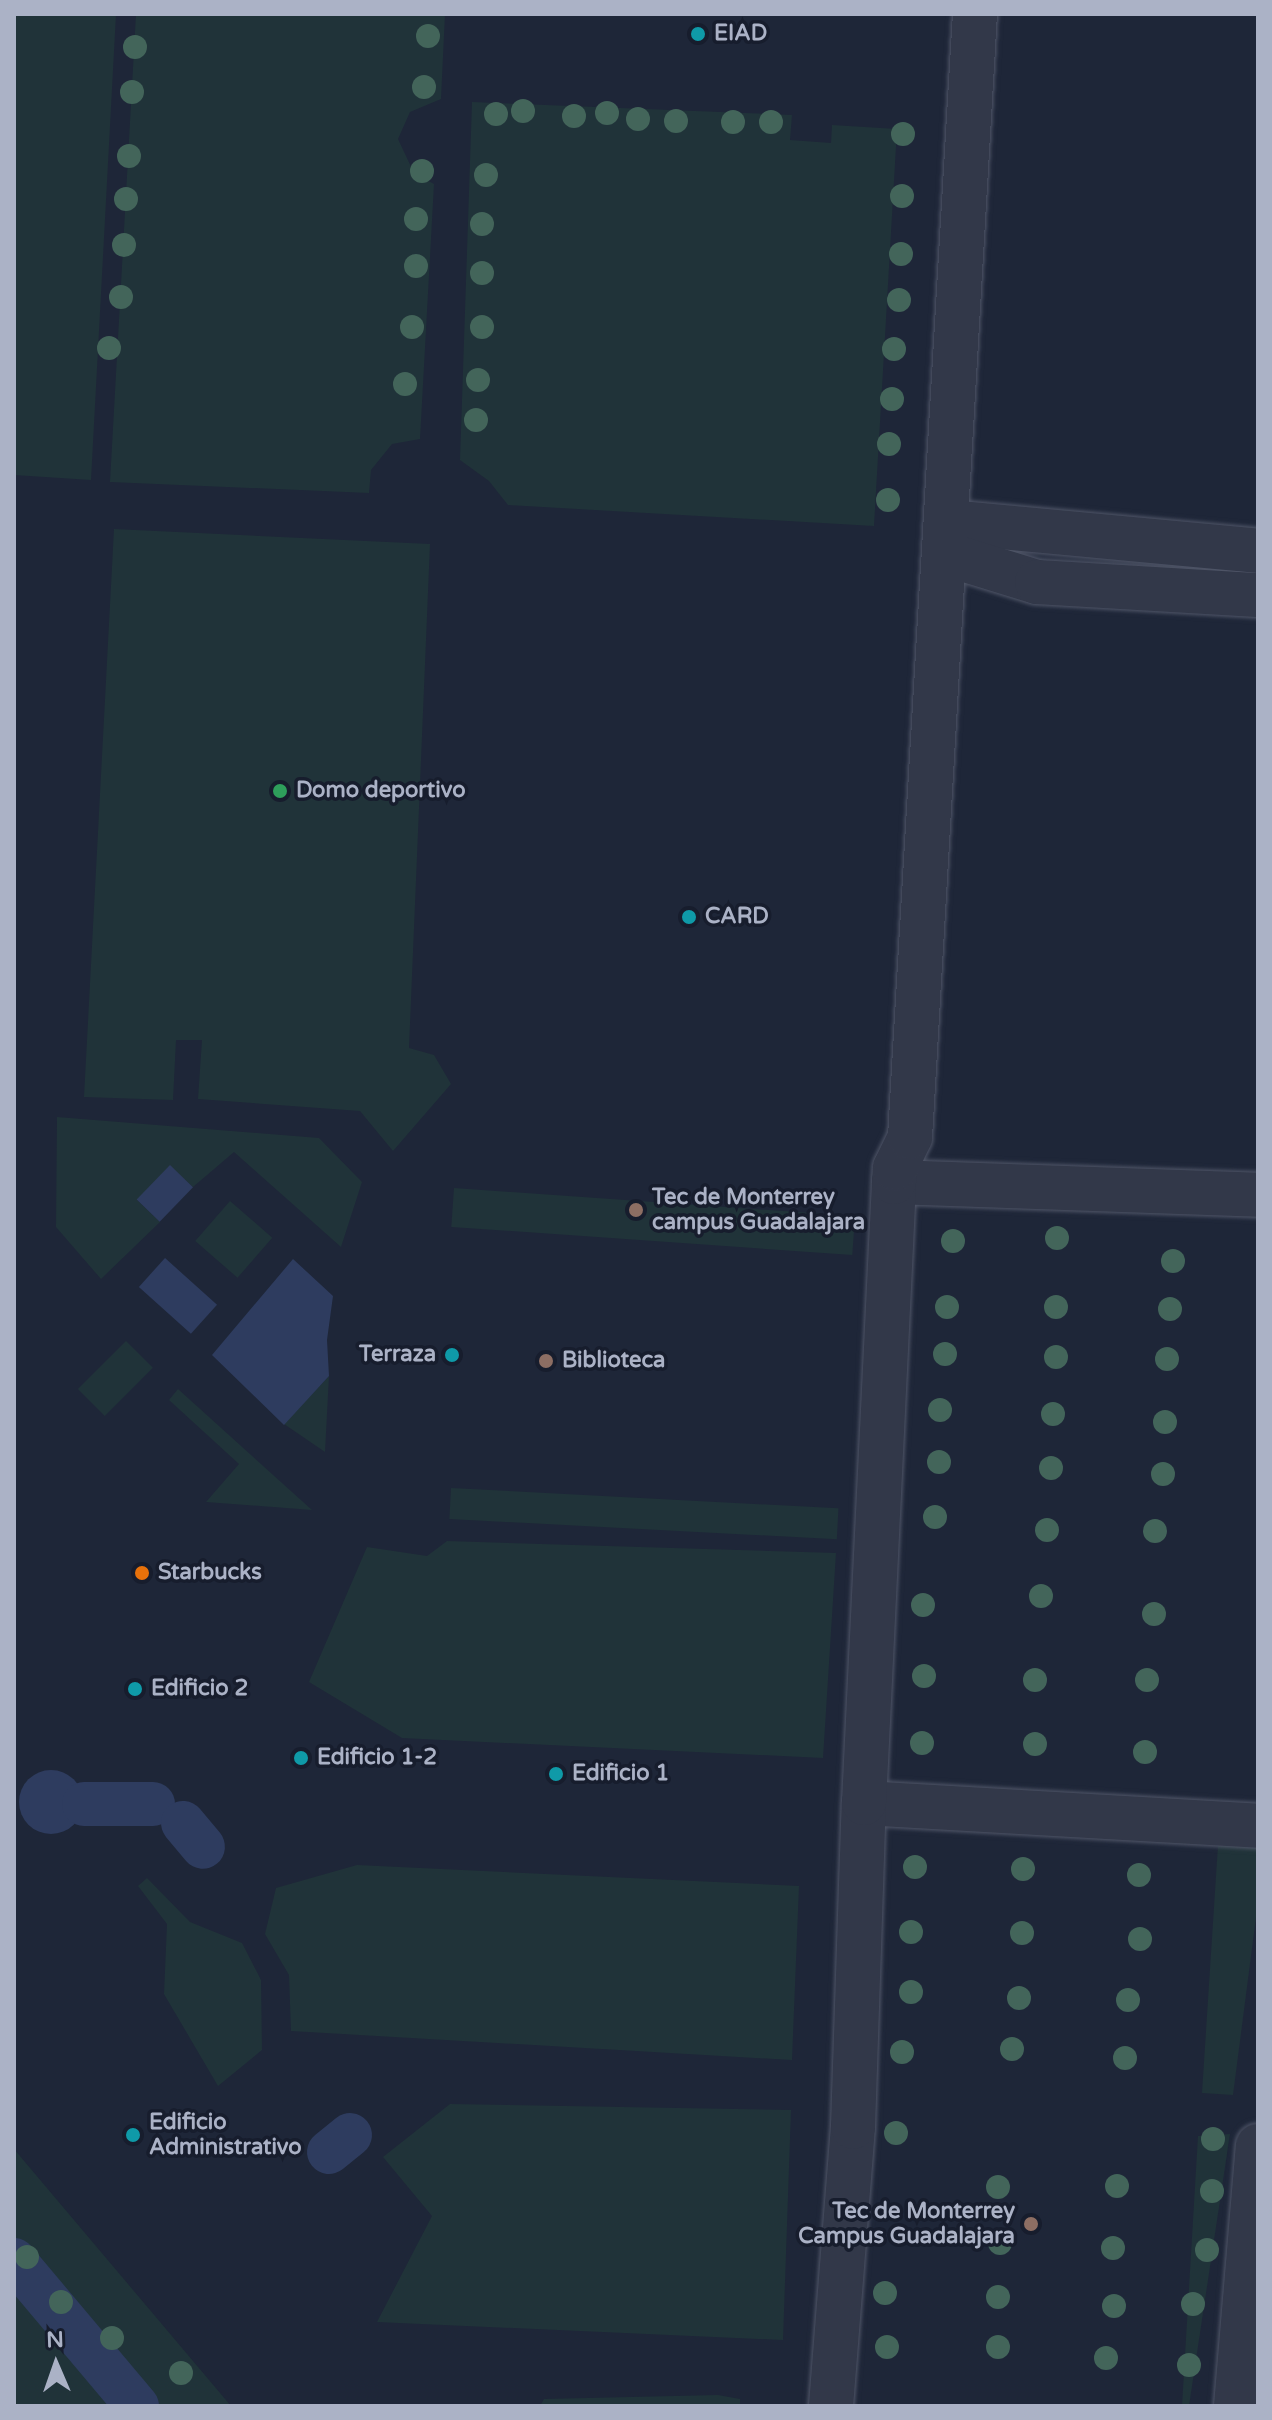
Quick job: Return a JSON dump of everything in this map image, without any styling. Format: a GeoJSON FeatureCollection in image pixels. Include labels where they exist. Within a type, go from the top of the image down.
{"type":"FeatureCollection","features":[{"type":"Feature","properties":{"kind":"lane"},"geometry":{"type":"LineString","coordinates":[[831,2406],[853,2127],[864,1803],[895,1175],[910,1137],[975,14]]}},
{"type":"Feature","properties":{"kind":"lane"},"geometry":{"type":"LineString","coordinates":[[947,538],[1258,551]]}},
{"type":"Feature","properties":{"kind":"lane"},"geometry":{"type":"LineString","coordinates":[[947,538],[1037,582],[1258,595]]}},
{"type":"Feature","properties":{"kind":"lane"},"geometry":{"type":"LineString","coordinates":[[895,1175],[1258,1179]]}},
{"type":"Feature","properties":{"kind":"lane"},"geometry":{"type":"LineString","coordinates":[[895,1175],[1258,1195]]}},
{"type":"Feature","properties":{"kind":"lane"},"geometry":{"type":"LineString","coordinates":[[864,1803],[1258,1826]]}},
{"type":"Feature","properties":{"kind":"lane"},"geometry":{"type":"LineString","coordinates":[[1236,2406],[1258,2146]]}},
{"type":"Feature","properties":{"kind":"shaded area"},"geometry":{"type":"Polygon","coordinates":[[[14,14],[116,14],[91,480],[14,475],[14,14]]]}},
{"type":"Feature","properties":{"kind":"shaded area"},"geometry":{"type":"Polygon","coordinates":[[[136,14],[445,14],[441,99],[410,112],[398,139],[414,173],[434,184],[420,439],[392,444],[371,470],[369,493],[110,482],[136,14]]]}},
{"type":"Feature","properties":{"kind":"shaded area"},"geometry":{"type":"Polygon","coordinates":[[[472,102],[792,115],[790,140],[831,143],[832,125],[897,129],[874,526],[508,505],[489,481],[460,460],[472,102]]]}},
{"type":"Feature","properties":{"kind":"shaded area","name":"Domo deportivo"},"geometry":{"type":"Polygon","coordinates":[[[114,529],[430,544],[409,1048],[434,1055],[451,1084],[393,1151],[360,1111],[198,1099],[202,1040],[176,1040],[173,1100],[84,1097],[114,529]]]}},
{"type":"Feature","properties":{"kind":"shaded area"},"geometry":{"type":"Polygon","coordinates":[[[57,1117],[319,1138],[362,1182],[341,1247],[234,1152],[193,1187],[170,1166],[137,1200],[160,1222],[101,1279],[56,1227],[57,1117]]]}},
{"type":"Feature","properties":{"kind":"shaded area"},"geometry":{"type":"Polygon","coordinates":[[[454,1188],[855,1216],[852,1255],[451,1227],[454,1188]]]}},
{"type":"Feature","properties":{"kind":"shaded area"},"geometry":{"type":"Polygon","coordinates":[[[230,1201],[272,1238],[237,1278],[195,1241],[230,1201]]]}},
{"type":"Feature","properties":{"kind":"shaded area"},"geometry":{"type":"Polygon","coordinates":[[[126,1341],[153,1368],[105,1416],[78,1389],[126,1341]]]}},
{"type":"Feature","properties":{"kind":"shaded area"},"geometry":{"type":"Polygon","coordinates":[[[329,1376],[325,1452],[284,1424],[329,1376]]]}},
{"type":"Feature","properties":{"kind":"shaded area"},"geometry":{"type":"Polygon","coordinates":[[[178,1389],[312,1510],[206,1502],[239,1464],[169,1400],[178,1389]]]}},
{"type":"Feature","properties":{"kind":"shaded area"},"geometry":{"type":"Polygon","coordinates":[[[451,1488],[838,1508],[837,1539],[449,1519],[451,1488]]]}},
{"type":"Feature","properties":{"kind":"shaded area"},"geometry":{"type":"Polygon","coordinates":[[[447,1541],[836,1553],[823,1758],[402,1738],[309,1682],[367,1547],[427,1556],[447,1541]]]}},
{"type":"Feature","properties":{"kind":"shaded area"},"geometry":{"type":"Polygon","coordinates":[[[1218,1845],[1258,1847],[1258,1902],[1233,2095],[1202,2093],[1218,1845]]]}},
{"type":"Feature","properties":{"kind":"shaded area"},"geometry":{"type":"Polygon","coordinates":[[[357,1865],[799,1886],[792,2060],[291,2031],[289,1975],[265,1934],[276,1888],[357,1865]]]}},
{"type":"Feature","properties":{"kind":"shaded area"},"geometry":{"type":"Polygon","coordinates":[[[147,1878],[190,1922],[242,1943],[261,1980],[262,2050],[218,2086],[164,1994],[167,1924],[138,1886],[147,1878]]]}},
{"type":"Feature","properties":{"kind":"shaded area"},"geometry":{"type":"Polygon","coordinates":[[[450,2104],[791,2110],[783,2340],[377,2322],[432,2216],[383,2157],[450,2104]]]}},
{"type":"Feature","properties":{"kind":"shaded area"},"geometry":{"type":"Polygon","coordinates":[[[1230,2134],[1189,2406],[1182,2406],[1198,2136],[1230,2134]]]}},
{"type":"Feature","properties":{"kind":"shaded area"},"geometry":{"type":"Polygon","coordinates":[[[14,2149],[231,2406],[14,2406],[14,2149]]]}},
{"type":"Feature","properties":{"kind":"shaded area"},"geometry":{"type":"Polygon","coordinates":[[[718,2395],[740,2399],[740,2406],[540,2406],[544,2399],[718,2395]]]}},
{"type":"Feature","properties":{"kind":"water"},"geometry":{"type":"Polygon","coordinates":[[[170,1165],[193,1187],[160,1222],[137,1200],[170,1165]]]}},
{"type":"Feature","properties":{"kind":"water"},"geometry":{"type":"Polygon","coordinates":[[[165,1258],[217,1305],[191,1334],[139,1287],[165,1258]]]}},
{"type":"Feature","properties":{"kind":"water"},"geometry":{"type":"Polygon","coordinates":[[[293,1259],[333,1296],[327,1340],[329,1376],[284,1425],[212,1355],[293,1259]]]}},
{"type":"Feature","properties":{"kind":"water"},"geometry":{"type":"Polygon","coordinates":[[[45,1770],[57,1770],[74,1779],[81,1790],[81,1814],[74,1825],[57,1834],[45,1834],[33,1829],[24,1820],[19,1808],[19,1796],[24,1784],[33,1775],[45,1770]]]}},
{"type":"Feature","properties":{"kind":"waterway"},"geometry":{"type":"LineString","coordinates":[[84,1804],[153,1804]]}},
{"type":"Feature","properties":{"kind":"waterway"},"geometry":{"type":"LineString","coordinates":[[183,1823],[203,1847]]}},
{"type":"Feature","properties":{"kind":"waterway"},"geometry":{"type":"LineString","coordinates":[[329,2152],[350,2135]]}},
{"type":"Feature","properties":{"kind":"waterway"},"geometry":{"type":"LineString","coordinates":[[14,2260],[137,2406]]}},
{"type":"Feature","properties":{"kind":"place","name":"EIAD"},"geometry":{"type":"Point","coordinates":[698,34]}},
{"type":"Feature","properties":{"kind":"place","name":"Domo deportivo"},"geometry":{"type":"Point","coordinates":[280,791]}},
{"type":"Feature","properties":{"kind":"place","name":"CARD"},"geometry":{"type":"Point","coordinates":[689,917]}},
{"type":"Feature","properties":{"kind":"place","name":"Tec de Monterrey campus Guadalajara"},"geometry":{"type":"Point","coordinates":[636,1210]}},
{"type":"Feature","properties":{"kind":"place","name":"Terraza"},"geometry":{"type":"Point","coordinates":[452,1355]}},
{"type":"Feature","properties":{"kind":"place","name":"Biblioteca"},"geometry":{"type":"Point","coordinates":[546,1361]}},
{"type":"Feature","properties":{"kind":"place","name":"Starbucks"},"geometry":{"type":"Point","coordinates":[142,1573]}},
{"type":"Feature","properties":{"kind":"place","name":"Edificio 2"},"geometry":{"type":"Point","coordinates":[135,1689]}},
{"type":"Feature","properties":{"kind":"place","name":"Edificio 1-2"},"geometry":{"type":"Point","coordinates":[301,1758]}},
{"type":"Feature","properties":{"kind":"place","name":"Edificio 1"},"geometry":{"type":"Point","coordinates":[556,1774]}},
{"type":"Feature","properties":{"kind":"place","name":"Edificio Administrativo"},"geometry":{"type":"Point","coordinates":[133,2135]}},
{"type":"Feature","properties":{"kind":"place","name":"Tec de Monterrey Campus Guadalajara"},"geometry":{"type":"Point","coordinates":[1031,2224]}}]}
